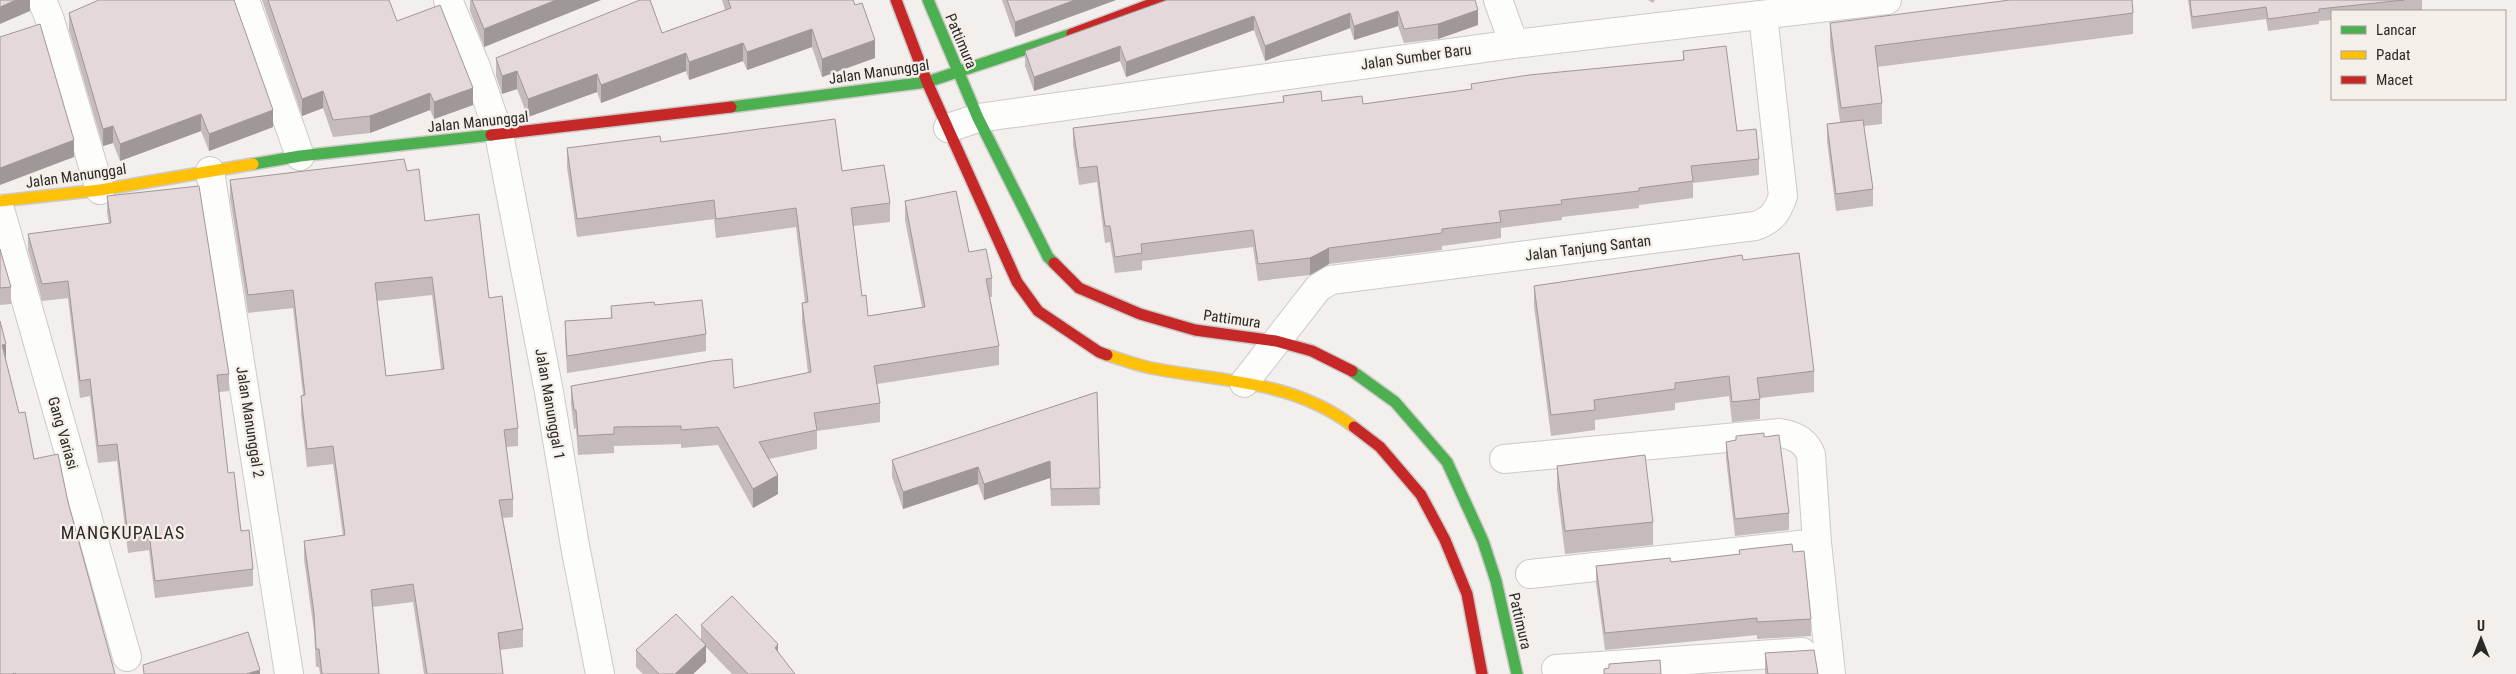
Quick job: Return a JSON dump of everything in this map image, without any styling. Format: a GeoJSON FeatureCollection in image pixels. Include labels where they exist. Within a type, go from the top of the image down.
{"type":"FeatureCollection","features":[{"type":"Feature","properties":{"kind":"main road"},"geometry":{"type":"LineString","coordinates":[[896,0],[927,82],[1017,282],[1038,311],[1099,352],[1150,368],[1244,383],[1296,394],[1337,414],[1380,447],[1420,494],[1445,540],[1467,594],[1482,674]]}},
{"type":"Feature","properties":{"kind":"main road","name":"Pattimura"},"geometry":{"type":"LineString","coordinates":[[928,0],[978,118],[1048,257],[1079,288],[1140,314],[1196,330],[1276,340],[1312,351],[1344,366],[1395,402],[1448,462],[1483,542],[1496,581],[1517,674]]}},
{"type":"Feature","properties":{"kind":"main road","name":"Jalan Manunggal"},"geometry":{"type":"LineString","coordinates":[[0,201],[100,190],[300,156],[522,133],[927,82],[1066,36],[1162,0]]}},
{"type":"Feature","properties":{"kind":"street"},"geometry":{"type":"LineString","coordinates":[[245,0],[300,156]]}},
{"type":"Feature","properties":{"kind":"street","name":"Jalan Manunggal 1"},"geometry":{"type":"LineString","coordinates":[[448,0],[476,67],[499,134],[549,392],[575,546],[600,674]]}},
{"type":"Feature","properties":{"kind":"street"},"geometry":{"type":"LineString","coordinates":[[1498,0],[1514,44]]}},
{"type":"Feature","properties":{"kind":"street","name":"Jalan Sumber Baru"},"geometry":{"type":"LineString","coordinates":[[948,128],[978,118],[1514,44],[1763,15],[1856,2],[1887,0]]}},
{"type":"Feature","properties":{"kind":"street"},"geometry":{"type":"LineString","coordinates":[[46,10],[100,190]]}},
{"type":"Feature","properties":{"kind":"street"},"geometry":{"type":"LineString","coordinates":[[25,30],[46,10],[77,10]]}},
{"type":"Feature","properties":{"kind":"street","name":"Jalan Tanjung Santan"},"geometry":{"type":"LineString","coordinates":[[1244,383],[1318,288],[1331,280],[1755,226],[1768,221],[1778,212],[1783,196],[1763,15]]}},
{"type":"Feature","properties":{"kind":"street"},"geometry":{"type":"LineString","coordinates":[[476,67],[503,57]]}},
{"type":"Feature","properties":{"kind":"street","name":"Jalan Manunggal 2"},"geometry":{"type":"LineString","coordinates":[[210,170],[289,674]]}},
{"type":"Feature","properties":{"kind":"street","name":"Gang Variasi"},"geometry":{"type":"LineString","coordinates":[[0,209],[127,657]]}},
{"type":"Feature","properties":{"kind":"street"},"geometry":{"type":"LineString","coordinates":[[549,392],[578,387]]}},
{"type":"Feature","properties":{"kind":"street"},"geometry":{"type":"LineString","coordinates":[[1504,459],[1780,433],[1789,434],[1804,444],[1811,455],[1817,543],[1830,662],[1556,669]]}},
{"type":"Feature","properties":{"kind":"street"},"geometry":{"type":"LineString","coordinates":[[1530,574],[1817,543]]}},
{"type":"Feature","properties":{"kind":"building"},"geometry":{"type":"Polygon","coordinates":[[[0,0],[16,0],[0,7],[0,0]]]}},
{"type":"Feature","properties":{"kind":"building"},"geometry":{"type":"Polygon","coordinates":[[[99,0],[234,0],[273,110],[209,134],[201,114],[120,144],[113,126],[103,129],[69,13],[99,0]]]}},
{"type":"Feature","properties":{"kind":"building"},"geometry":{"type":"Polygon","coordinates":[[[268,0],[389,0],[397,21],[440,5],[473,88],[434,102],[430,93],[370,116],[333,120],[323,91],[302,99],[268,0]]]}},
{"type":"Feature","properties":{"kind":"building"},"geometry":{"type":"Polygon","coordinates":[[[472,0],[556,0],[484,29],[472,0]]]}},
{"type":"Feature","properties":{"kind":"building"},"geometry":{"type":"Polygon","coordinates":[[[640,0],[650,0],[662,33],[731,8],[728,0],[853,0],[855,5],[862,3],[875,40],[822,59],[812,29],[747,52],[743,43],[689,62],[686,53],[601,85],[597,74],[528,99],[517,71],[502,76],[496,58],[640,0]]]}},
{"type":"Feature","properties":{"kind":"building"},"geometry":{"type":"Polygon","coordinates":[[[1007,0],[1075,0],[1015,22],[1007,0]]]}},
{"type":"Feature","properties":{"kind":"building"},"geometry":{"type":"Polygon","coordinates":[[[1167,0],[1475,0],[1478,10],[1438,24],[1404,29],[1398,11],[1354,26],[1350,13],[1265,46],[1254,16],[1126,62],[1120,46],[1034,77],[1025,51],[1167,0]]]}},
{"type":"Feature","properties":{"kind":"building"},"geometry":{"type":"Polygon","coordinates":[[[2010,0],[2132,0],[2133,13],[1875,46],[1882,103],[1841,108],[1830,23],[2010,0]]]}},
{"type":"Feature","properties":{"kind":"building"},"geometry":{"type":"Polygon","coordinates":[[[2190,0],[2404,0],[2319,9],[2319,12],[2268,19],[2266,7],[2192,17],[2190,0]]]}},
{"type":"Feature","properties":{"kind":"building"},"geometry":{"type":"Polygon","coordinates":[[[40,24],[74,140],[0,168],[0,37],[40,24]]]}},
{"type":"Feature","properties":{"kind":"building"},"geometry":{"type":"Polygon","coordinates":[[[1726,46],[1737,131],[1756,129],[1759,159],[1691,166],[1693,181],[1639,188],[1639,191],[1561,200],[1562,204],[1499,211],[1501,222],[1442,229],[1442,233],[1329,248],[1310,258],[1258,264],[1253,230],[1141,244],[1142,253],[1115,257],[1110,226],[1105,226],[1097,166],[1079,168],[1073,128],[1284,102],[1283,96],[1321,91],[1322,101],[1362,96],[1363,104],[1472,89],[1471,84],[1529,75],[1684,60],[1683,51],[1726,46]]]}},
{"type":"Feature","properties":{"kind":"building"},"geometry":{"type":"Polygon","coordinates":[[[835,119],[842,171],[884,165],[890,203],[851,208],[862,296],[866,295],[868,316],[925,307],[905,201],[956,191],[969,252],[986,249],[992,278],[986,279],[999,346],[874,366],[880,403],[814,413],[817,430],[759,442],[778,475],[753,489],[718,427],[681,430],[681,426],[614,427],[614,434],[578,436],[576,410],[574,410],[571,386],[732,359],[734,388],[811,372],[802,303],[808,302],[796,208],[716,219],[714,200],[577,219],[567,148],[660,136],[661,142],[835,119]]]}},
{"type":"Feature","properties":{"kind":"building"},"geometry":{"type":"Polygon","coordinates":[[[1863,120],[1873,189],[1836,194],[1827,124],[1863,120]]]}},
{"type":"Feature","properties":{"kind":"building"},"geometry":{"type":"Polygon","coordinates":[[[404,159],[407,171],[419,169],[425,221],[479,214],[489,298],[502,296],[518,428],[504,430],[513,499],[499,500],[523,629],[498,633],[503,674],[427,674],[413,584],[371,590],[379,674],[322,674],[319,649],[316,649],[314,613],[304,541],[345,535],[333,446],[307,449],[301,396],[305,395],[293,290],[248,295],[230,180],[404,159]],[[432,277],[375,283],[386,376],[444,369],[432,277]]]}},
{"type":"Feature","properties":{"kind":"building"},"geometry":{"type":"Polygon","coordinates":[[[199,186],[229,374],[217,375],[228,473],[234,472],[241,531],[249,530],[253,569],[155,581],[149,533],[128,536],[117,444],[98,446],[90,379],[80,381],[68,281],[42,284],[28,234],[111,223],[107,196],[199,186]]]}},
{"type":"Feature","properties":{"kind":"building"},"geometry":{"type":"Polygon","coordinates":[[[0,249],[11,287],[0,288],[0,249]]]}},
{"type":"Feature","properties":{"kind":"building"},"geometry":{"type":"Polygon","coordinates":[[[1799,253],[1814,371],[1757,378],[1760,399],[1732,402],[1729,376],[1675,383],[1675,389],[1594,400],[1595,410],[1551,415],[1534,286],[1742,255],[1743,260],[1799,253]]]}},
{"type":"Feature","properties":{"kind":"building"},"geometry":{"type":"Polygon","coordinates":[[[702,300],[706,334],[567,356],[565,321],[612,318],[611,306],[654,302],[655,305],[702,300]]]}},
{"type":"Feature","properties":{"kind":"building"},"geometry":{"type":"Polygon","coordinates":[[[0,321],[6,344],[2,345],[19,413],[25,412],[34,459],[58,454],[68,502],[115,674],[0,674],[0,321]]]}},
{"type":"Feature","properties":{"kind":"building"},"geometry":{"type":"Polygon","coordinates":[[[1097,392],[1100,488],[1051,489],[1050,461],[984,484],[978,467],[903,492],[892,460],[1097,392]]]}},
{"type":"Feature","properties":{"kind":"building"},"geometry":{"type":"Polygon","coordinates":[[[1764,433],[1764,437],[1779,435],[1789,513],[1735,519],[1726,442],[1736,440],[1736,436],[1764,433]]]}},
{"type":"Feature","properties":{"kind":"building"},"geometry":{"type":"Polygon","coordinates":[[[1645,455],[1653,522],[1565,531],[1557,466],[1645,455]]]}},
{"type":"Feature","properties":{"kind":"building"},"geometry":{"type":"Polygon","coordinates":[[[1792,544],[1793,552],[1804,551],[1811,619],[1757,622],[1757,618],[1605,633],[1596,566],[1670,558],[1671,562],[1740,554],[1739,550],[1792,544]]]}},
{"type":"Feature","properties":{"kind":"building"},"geometry":{"type":"Polygon","coordinates":[[[732,596],[778,644],[775,648],[795,674],[748,674],[701,625],[732,596]]]}},
{"type":"Feature","properties":{"kind":"building"},"geometry":{"type":"Polygon","coordinates":[[[676,614],[706,645],[675,674],[659,674],[636,650],[676,614]]]}},
{"type":"Feature","properties":{"kind":"building"},"geometry":{"type":"Polygon","coordinates":[[[248,632],[260,670],[246,674],[144,674],[143,665],[248,632]]]}},
{"type":"Feature","properties":{"kind":"building"},"geometry":{"type":"Polygon","coordinates":[[[1814,650],[1818,674],[1768,674],[1765,653],[1814,650]]]}},
{"type":"Feature","properties":{"kind":"building"},"geometry":{"type":"Polygon","coordinates":[[[1660,660],[1661,674],[1604,674],[1604,669],[1609,668],[1609,664],[1660,660]]]}},
{"type":"Feature","properties":{"kind":"traffic: fast"},"geometry":{"type":"LineString","coordinates":[[928,0],[978,118],[1048,257],[1054,263]]}},
{"type":"Feature","properties":{"kind":"traffic: fast"},"geometry":{"type":"LineString","coordinates":[[731,107],[927,82],[1072,34]]}},
{"type":"Feature","properties":{"kind":"traffic: fast"},"geometry":{"type":"LineString","coordinates":[[253,164],[300,156],[491,135]]}},
{"type":"Feature","properties":{"kind":"traffic: fast"},"geometry":{"type":"LineString","coordinates":[[1352,371],[1395,402],[1447,462],[1483,541],[1496,581],[1517,674]]}},
{"type":"Feature","properties":{"kind":"traffic: slow"},"geometry":{"type":"LineString","coordinates":[[0,201],[100,190],[253,164]]}},
{"type":"Feature","properties":{"kind":"traffic: slow"},"geometry":{"type":"LineString","coordinates":[[1107,355],[1151,368],[1231,380],[1282,391],[1307,400],[1331,412],[1354,427]]}},
{"type":"Feature","properties":{"kind":"traffic: jam"},"geometry":{"type":"LineString","coordinates":[[896,0],[927,82],[1017,282],[1038,311],[1099,352],[1107,355]]}},
{"type":"Feature","properties":{"kind":"traffic: jam"},"geometry":{"type":"LineString","coordinates":[[1072,34],[1162,0]]}},
{"type":"Feature","properties":{"kind":"traffic: jam"},"geometry":{"type":"LineString","coordinates":[[491,135],[731,107]]}},
{"type":"Feature","properties":{"kind":"traffic: jam"},"geometry":{"type":"LineString","coordinates":[[1054,263],[1079,288],[1140,314],[1195,330],[1276,341],[1312,351],[1352,371]]}},
{"type":"Feature","properties":{"kind":"traffic: jam"},"geometry":{"type":"LineString","coordinates":[[1354,427],[1380,447],[1421,495],[1445,540],[1467,594],[1482,674]]}},
{"type":"Feature","properties":{"kind":"district","name":"MANGKUPALAS"},"geometry":{"type":"Point","coordinates":[123,532]}}]}
